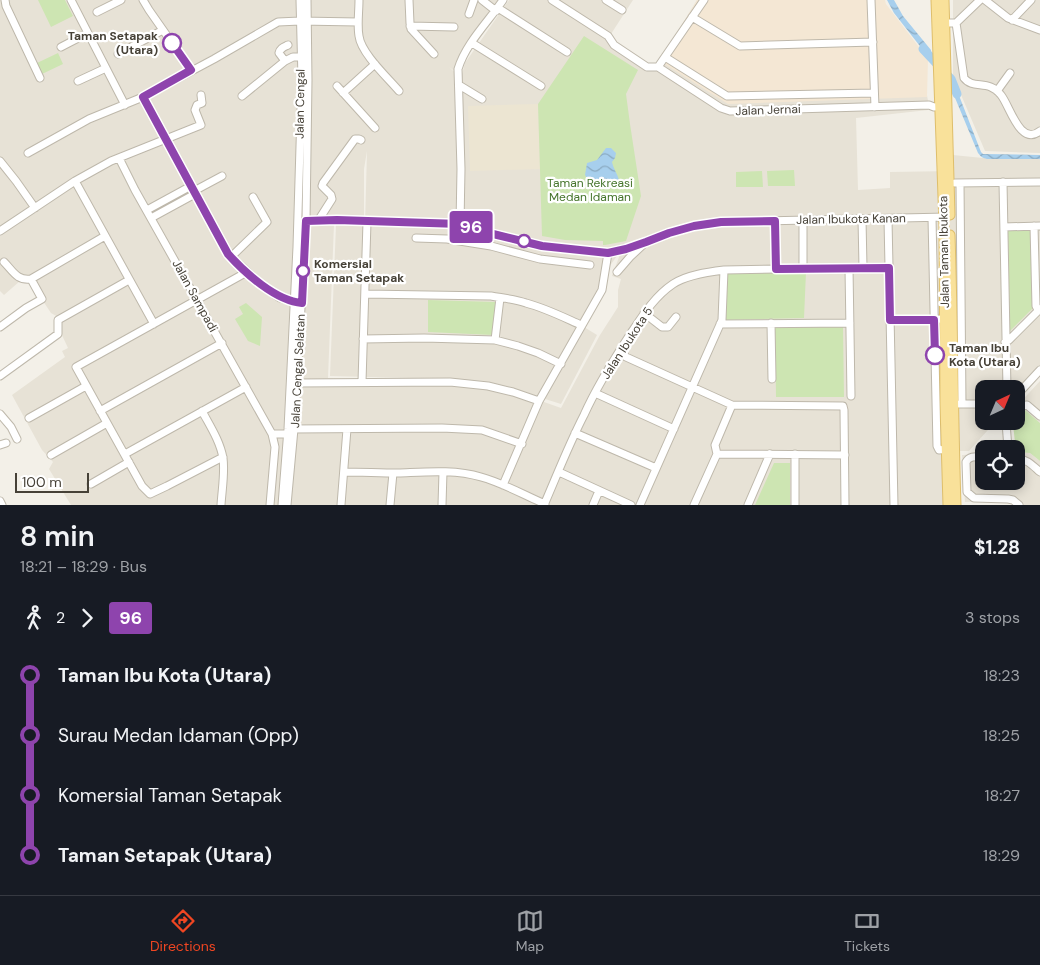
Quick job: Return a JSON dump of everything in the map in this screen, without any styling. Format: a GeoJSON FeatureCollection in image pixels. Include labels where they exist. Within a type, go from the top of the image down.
{"type":"FeatureCollection","features":[{"type":"Feature","properties":{"kind":"main road","name":"Jalan Taman Ibukota"},"geometry":{"type":"LineString","coordinates":[[936,0],[946,87],[943,105]]}},
{"type":"Feature","properties":{"kind":"main road","name":"Jalan Taman Ibukota"},"geometry":{"type":"LineString","coordinates":[[940,23],[944,0]]}},
{"type":"Feature","properties":{"kind":"main road","name":"Jalan Taman Ibukota"},"geometry":{"type":"LineString","coordinates":[[941,52],[939,77],[943,105],[947,217],[945,319],[953,404],[956,505]]}},
{"type":"Feature","properties":{"kind":"main road","name":"Jalan Taman Ibukota"},"geometry":{"type":"LineString","coordinates":[[947,217],[957,290],[953,404],[946,449],[948,505]]}},
{"type":"Feature","properties":{"kind":"street"},"geometry":{"type":"LineString","coordinates":[[5,0],[6,6],[40,78]]}},
{"type":"Feature","properties":{"kind":"street"},"geometry":{"type":"LineString","coordinates":[[71,0],[125,105]]}},
{"type":"Feature","properties":{"kind":"street"},"geometry":{"type":"LineString","coordinates":[[96,12],[121,0]]}},
{"type":"Feature","properties":{"kind":"street"},"geometry":{"type":"LineString","coordinates":[[143,0],[191,70]]}},
{"type":"Feature","properties":{"kind":"street","name":"Jalan Cengal"},"geometry":{"type":"LineString","coordinates":[[300,0],[308,80],[306,207]]}},
{"type":"Feature","properties":{"kind":"street","name":"Jalan Cengal"},"geometry":{"type":"LineString","coordinates":[[298,208],[301,57],[303,21],[307,0]]}},
{"type":"Feature","properties":{"kind":"street"},"geometry":{"type":"LineString","coordinates":[[359,0],[358,22],[361,46],[399,91]]}},
{"type":"Feature","properties":{"kind":"street"},"geometry":{"type":"LineString","coordinates":[[409,0],[410,26],[434,54]]}},
{"type":"Feature","properties":{"kind":"street"},"geometry":{"type":"LineString","coordinates":[[470,14],[474,0]]}},
{"type":"Feature","properties":{"kind":"street"},"geometry":{"type":"LineString","coordinates":[[482,0],[567,52]]}},
{"type":"Feature","properties":{"kind":"street"},"geometry":{"type":"LineString","coordinates":[[460,224],[461,170],[458,69],[472,43],[503,0]]}},
{"type":"Feature","properties":{"kind":"street","name":"Jalan Jernai"},"geometry":{"type":"LineString","coordinates":[[552,0],[608,36],[614,45],[647,67],[658,67],[721,108],[730,111],[943,105]]}},
{"type":"Feature","properties":{"kind":"street"},"geometry":{"type":"LineString","coordinates":[[606,0],[622,10]]}},
{"type":"Feature","properties":{"kind":"street"},"geometry":{"type":"LineString","coordinates":[[658,67],[704,0]]}},
{"type":"Feature","properties":{"kind":"street"},"geometry":{"type":"LineString","coordinates":[[871,0],[875,107]]}},
{"type":"Feature","properties":{"kind":"street"},"geometry":{"type":"LineString","coordinates":[[940,23],[956,24],[980,0]]}},
{"type":"Feature","properties":{"kind":"street"},"geometry":{"type":"LineString","coordinates":[[985,0],[1012,20],[1040,30]]}},
{"type":"Feature","properties":{"kind":"street"},"geometry":{"type":"LineString","coordinates":[[1012,20],[1031,0]]}},
{"type":"Feature","properties":{"kind":"street"},"geometry":{"type":"LineString","coordinates":[[692,17],[740,46],[873,42]]}},
{"type":"Feature","properties":{"kind":"street"},"geometry":{"type":"LineString","coordinates":[[28,153],[89,119],[142,98],[278,22],[358,22]]}},
{"type":"Feature","properties":{"kind":"street"},"geometry":{"type":"LineString","coordinates":[[956,24],[964,78],[971,84],[988,85],[997,91],[1004,99],[1012,118],[1027,134],[1032,136],[1040,131]]}},
{"type":"Feature","properties":{"kind":"street"},"geometry":{"type":"LineString","coordinates":[[410,26],[454,27]]}},
{"type":"Feature","properties":{"kind":"street"},"geometry":{"type":"LineString","coordinates":[[118,54],[163,30]]}},
{"type":"Feature","properties":{"kind":"street"},"geometry":{"type":"LineString","coordinates":[[61,47],[88,33]]}},
{"type":"Feature","properties":{"kind":"street"},"geometry":{"type":"LineString","coordinates":[[472,43],[541,86]]}},
{"type":"Feature","properties":{"kind":"street"},"geometry":{"type":"LineString","coordinates":[[285,61],[279,52],[280,49],[288,45]]}},
{"type":"Feature","properties":{"kind":"street"},"geometry":{"type":"LineString","coordinates":[[242,96],[285,61],[293,57],[301,57]]}},
{"type":"Feature","properties":{"kind":"street"},"geometry":{"type":"LineString","coordinates":[[665,57],[728,96],[874,93]]}},
{"type":"Feature","properties":{"kind":"street"},"geometry":{"type":"LineString","coordinates":[[343,93],[376,64]]}},
{"type":"Feature","properties":{"kind":"street"},"geometry":{"type":"LineString","coordinates":[[78,81],[106,68]]}},
{"type":"Feature","properties":{"kind":"street"},"geometry":{"type":"LineString","coordinates":[[997,91],[1010,73]]}},
{"type":"Feature","properties":{"kind":"street"},"geometry":{"type":"LineString","coordinates":[[459,85],[482,99]]}},
{"type":"Feature","properties":{"kind":"street"},"geometry":{"type":"LineString","coordinates":[[337,86],[375,128]]}},
{"type":"Feature","properties":{"kind":"street"},"geometry":{"type":"LineString","coordinates":[[1,229],[75,181],[119,158],[201,125],[195,110],[197,105],[202,103],[201,95]]}},
{"type":"Feature","properties":{"kind":"street"},"geometry":{"type":"LineString","coordinates":[[142,98],[231,257],[246,272],[280,298],[298,303]]}},
{"type":"Feature","properties":{"kind":"street"},"geometry":{"type":"LineString","coordinates":[[318,221],[332,199],[332,195],[322,186],[323,183],[355,139],[361,140]]}},
{"type":"Feature","properties":{"kind":"street","name":"Jalan Sampadi"},"geometry":{"type":"LineString","coordinates":[[119,158],[272,434],[275,447],[270,505]]}},
{"type":"Feature","properties":{"kind":"street"},"geometry":{"type":"LineString","coordinates":[[0,162],[35,208]]}},
{"type":"Feature","properties":{"kind":"street"},"geometry":{"type":"LineString","coordinates":[[147,210],[222,176]]}},
{"type":"Feature","properties":{"kind":"street"},"geometry":{"type":"LineString","coordinates":[[75,181],[154,324]]}},
{"type":"Feature","properties":{"kind":"street"},"geometry":{"type":"LineString","coordinates":[[1003,182],[1007,380]]}},
{"type":"Feature","properties":{"kind":"street"},"geometry":{"type":"LineString","coordinates":[[946,183],[1040,182]]}},
{"type":"Feature","properties":{"kind":"street"},"geometry":{"type":"LineString","coordinates":[[957,290],[960,183]]}},
{"type":"Feature","properties":{"kind":"street"},"geometry":{"type":"LineString","coordinates":[[151,218],[193,190]]}},
{"type":"Feature","properties":{"kind":"street"},"geometry":{"type":"LineString","coordinates":[[231,257],[267,222],[253,197]]}},
{"type":"Feature","properties":{"kind":"street","name":"Jalan Cengal Selatan"},"geometry":{"type":"LineString","coordinates":[[287,505],[298,303],[306,207]]}},
{"type":"Feature","properties":{"kind":"street","name":"Jalan Cengal Selatan"},"geometry":{"type":"LineString","coordinates":[[282,505],[296,383],[298,208]]}},
{"type":"Feature","properties":{"kind":"street","name":"Jalan Ibukota Kanan"},"geometry":{"type":"LineString","coordinates":[[618,272],[646,242],[694,226],[721,222],[947,217]]}},
{"type":"Feature","properties":{"kind":"street"},"geometry":{"type":"LineString","coordinates":[[888,218],[894,505]]}},
{"type":"Feature","properties":{"kind":"street"},"geometry":{"type":"LineString","coordinates":[[932,218],[937,446],[939,450],[946,449]]}},
{"type":"Feature","properties":{"kind":"street"},"geometry":{"type":"LineString","coordinates":[[862,219],[862,267]]}},
{"type":"Feature","properties":{"kind":"street"},"geometry":{"type":"LineString","coordinates":[[803,220],[804,268]]}},
{"type":"Feature","properties":{"kind":"street"},"geometry":{"type":"LineString","coordinates":[[306,221],[460,224],[543,246],[608,253],[646,242]]}},
{"type":"Feature","properties":{"kind":"street"},"geometry":{"type":"LineString","coordinates":[[775,221],[776,269]]}},
{"type":"Feature","properties":{"kind":"street"},"geometry":{"type":"LineString","coordinates":[[362,382],[367,222]]}},
{"type":"Feature","properties":{"kind":"street"},"geometry":{"type":"LineString","coordinates":[[1004,227],[1037,226],[1036,306],[1039,310],[1005,342]]}},
{"type":"Feature","properties":{"kind":"street"},"geometry":{"type":"LineString","coordinates":[[4,262],[20,279],[31,279],[105,236]]}},
{"type":"Feature","properties":{"kind":"street"},"geometry":{"type":"LineString","coordinates":[[416,238],[447,239],[491,246],[542,260],[590,265]]}},
{"type":"Feature","properties":{"kind":"street"},"geometry":{"type":"LineString","coordinates":[[542,260],[543,246]]}},
{"type":"Feature","properties":{"kind":"street"},"geometry":{"type":"LineString","coordinates":[[504,485],[539,401],[602,290],[608,253]]}},
{"type":"Feature","properties":{"kind":"street"},"geometry":{"type":"LineString","coordinates":[[849,268],[850,396]]}},
{"type":"Feature","properties":{"kind":"street","name":"Jalan Ibukota 5"},"geometry":{"type":"LineString","coordinates":[[544,504],[584,415],[620,350],[644,313],[658,296],[674,283],[699,273],[724,270],[889,268]]}},
{"type":"Feature","properties":{"kind":"street"},"geometry":{"type":"LineString","coordinates":[[640,505],[722,320],[724,270]]}},
{"type":"Feature","properties":{"kind":"street"},"geometry":{"type":"LineString","coordinates":[[223,457],[150,494],[142,486],[76,367],[246,272]]}},
{"type":"Feature","properties":{"kind":"street"},"geometry":{"type":"LineString","coordinates":[[0,327],[42,299],[31,279]]}},
{"type":"Feature","properties":{"kind":"street"},"geometry":{"type":"LineString","coordinates":[[0,376],[58,334],[58,320],[130,280]]}},
{"type":"Feature","properties":{"kind":"street"},"geometry":{"type":"LineString","coordinates":[[365,294],[500,298],[534,305],[581,326]]}},
{"type":"Feature","properties":{"kind":"street"},"geometry":{"type":"LineString","coordinates":[[495,340],[500,298]]}},
{"type":"Feature","properties":{"kind":"street"},"geometry":{"type":"LineString","coordinates":[[644,313],[662,326],[668,326],[676,317]]}},
{"type":"Feature","properties":{"kind":"street"},"geometry":{"type":"LineString","coordinates":[[890,320],[945,319]]}},
{"type":"Feature","properties":{"kind":"street"},"geometry":{"type":"LineString","coordinates":[[720,324],[850,323]]}},
{"type":"Feature","properties":{"kind":"street"},"geometry":{"type":"LineString","coordinates":[[771,324],[772,379]]}},
{"type":"Feature","properties":{"kind":"street"},"geometry":{"type":"LineString","coordinates":[[363,339],[495,340],[538,354],[561,364]]}},
{"type":"Feature","properties":{"kind":"street"},"geometry":{"type":"LineString","coordinates":[[100,411],[222,343]]}},
{"type":"Feature","properties":{"kind":"street"},"geometry":{"type":"LineString","coordinates":[[620,350],[626,357],[732,405],[843,406],[845,505]]}},
{"type":"Feature","properties":{"kind":"street"},"geometry":{"type":"LineString","coordinates":[[1025,386],[1040,370]]}},
{"type":"Feature","properties":{"kind":"street"},"geometry":{"type":"LineString","coordinates":[[296,383],[450,382],[488,386],[539,401]]}},
{"type":"Feature","properties":{"kind":"street"},"geometry":{"type":"LineString","coordinates":[[29,418],[86,386]]}},
{"type":"Feature","properties":{"kind":"street"},"geometry":{"type":"LineString","coordinates":[[124,454],[246,387]]}},
{"type":"Feature","properties":{"kind":"street"},"geometry":{"type":"LineString","coordinates":[[595,393],[674,429]]}},
{"type":"Feature","properties":{"kind":"street"},"geometry":{"type":"LineString","coordinates":[[953,404],[975,404]]}},
{"type":"Feature","properties":{"kind":"street"},"geometry":{"type":"LineString","coordinates":[[694,505],[717,454],[715,446],[732,405]]}},
{"type":"Feature","properties":{"kind":"street"},"geometry":{"type":"LineString","coordinates":[[1025,405],[1040,416]]}},
{"type":"Feature","properties":{"kind":"street"},"geometry":{"type":"LineString","coordinates":[[202,411],[214,433],[223,457],[224,472],[221,505]]}},
{"type":"Feature","properties":{"kind":"street"},"geometry":{"type":"LineString","coordinates":[[0,414],[11,427],[17,439]]}},
{"type":"Feature","properties":{"kind":"street"},"geometry":{"type":"LineString","coordinates":[[51,455],[107,423]]}},
{"type":"Feature","properties":{"kind":"street"},"geometry":{"type":"LineString","coordinates":[[272,434],[290,431],[442,428],[482,430],[522,444]]}},
{"type":"Feature","properties":{"kind":"street"},"geometry":{"type":"LineString","coordinates":[[341,505],[347,429]]}},
{"type":"Feature","properties":{"kind":"street"},"geometry":{"type":"LineString","coordinates":[[575,434],[656,468]]}},
{"type":"Feature","properties":{"kind":"street"},"geometry":{"type":"LineString","coordinates":[[717,454],[844,454]]}},
{"type":"Feature","properties":{"kind":"street"},"geometry":{"type":"LineString","coordinates":[[748,505],[770,454]]}},
{"type":"Feature","properties":{"kind":"street"},"geometry":{"type":"LineString","coordinates":[[794,454],[795,505]]}},
{"type":"Feature","properties":{"kind":"street"},"geometry":{"type":"LineString","coordinates":[[975,456],[972,456],[966,462],[967,492],[974,498],[1008,498],[1019,505]]}},
{"type":"Feature","properties":{"kind":"street"},"geometry":{"type":"LineString","coordinates":[[1025,459],[1040,472]]}},
{"type":"Feature","properties":{"kind":"street"},"geometry":{"type":"LineString","coordinates":[[91,484],[129,462]]}},
{"type":"Feature","properties":{"kind":"street"},"geometry":{"type":"LineString","coordinates":[[344,472],[460,473],[481,477],[504,485],[544,504]]}},
{"type":"Feature","properties":{"kind":"street"},"geometry":{"type":"LineString","coordinates":[[442,505],[443,472]]}},
{"type":"Feature","properties":{"kind":"street"},"geometry":{"type":"LineString","coordinates":[[558,472],[631,505]]}},
{"type":"Feature","properties":{"kind":"street"},"geometry":{"type":"LineString","coordinates":[[390,505],[393,473]]}},
{"type":"Feature","properties":{"kind":"street"},"geometry":{"type":"LineString","coordinates":[[593,505],[599,491]]}},
{"type":"Feature","properties":{"kind":"shaded area"},"geometry":{"type":"Polygon","coordinates":[[[0,0],[507,0],[463,62],[460,75],[449,67],[461,78],[465,63],[509,0],[633,0],[611,34],[615,41],[648,64],[657,65],[697,0],[921,61],[928,110],[856,118],[858,190],[890,188],[890,172],[953,171],[953,155],[983,158],[1040,159],[1040,374],[1025,390],[1025,380],[975,380],[975,430],[988,430],[979,440],[975,440],[975,444],[969,451],[943,451],[943,505],[71,505],[49,469],[53,462],[42,450],[12,395],[65,357],[62,351],[68,348],[61,333],[58,317],[51,313],[29,280],[20,281],[4,295],[0,291],[0,0]],[[367,151],[364,169],[364,224],[334,224],[328,378],[487,384],[536,402],[544,402],[561,408],[600,335],[618,307],[618,290],[621,279],[612,276],[622,249],[609,267],[584,327],[597,335],[561,404],[487,383],[452,379],[330,376],[336,225],[365,226],[367,151]]]}},
{"type":"Feature","properties":{"kind":"shaded area"},"geometry":{"type":"Polygon","coordinates":[[[697,0],[885,0],[886,4],[928,59],[927,97],[728,104],[660,61],[697,0]]]}},
{"type":"Feature","properties":{"kind":"shaded area"},"geometry":{"type":"Polygon","coordinates":[[[953,0],[1040,0],[1040,153],[985,151],[953,76],[953,0]]]}},
{"type":"Feature","properties":{"kind":"shaded area"},"geometry":{"type":"Polygon","coordinates":[[[538,104],[540,169],[470,171],[468,106],[538,104]]]}},
{"type":"Feature","properties":{"kind":"shaded area"},"geometry":{"type":"Polygon","coordinates":[[[1040,381],[1040,423],[1025,411],[1025,397],[1040,381]]]}},
{"type":"Feature","properties":{"kind":"shaded area"},"geometry":{"type":"Polygon","coordinates":[[[1025,453],[1030,453],[1040,461],[1040,505],[1013,505],[1009,501],[965,502],[962,455],[975,454],[975,490],[1025,490],[1025,453]]]}},
{"type":"Feature","properties":{"kind":"green space"},"geometry":{"type":"Polygon","coordinates":[[[38,0],[65,0],[73,16],[51,27],[38,0]]]}},
{"type":"Feature","properties":{"kind":"green space","name":"Taman Rekreasi Medan Idaman"},"geometry":{"type":"Polygon","coordinates":[[[584,36],[638,70],[626,94],[641,196],[626,241],[605,245],[603,245],[603,241],[565,240],[542,236],[538,104],[584,36]]]}},
{"type":"Feature","properties":{"kind":"green space"},"geometry":{"type":"Polygon","coordinates":[[[58,53],[63,64],[42,74],[37,63],[58,53]]]}},
{"type":"Feature","properties":{"kind":"green space"},"geometry":{"type":"Polygon","coordinates":[[[794,170],[795,186],[768,186],[767,171],[794,170]]]}},
{"type":"Feature","properties":{"kind":"green space"},"geometry":{"type":"Polygon","coordinates":[[[762,171],[763,187],[736,187],[736,172],[762,171]]]}},
{"type":"Feature","properties":{"kind":"green space"},"geometry":{"type":"Polygon","coordinates":[[[1031,230],[1034,307],[1010,331],[1008,231],[1031,230]]]}},
{"type":"Feature","properties":{"kind":"green space"},"geometry":{"type":"Polygon","coordinates":[[[806,272],[804,318],[725,320],[726,274],[806,272]]]}},
{"type":"Feature","properties":{"kind":"green space"},"geometry":{"type":"Polygon","coordinates":[[[428,300],[496,302],[493,335],[428,332],[428,300]]]}},
{"type":"Feature","properties":{"kind":"green space"},"geometry":{"type":"Polygon","coordinates":[[[246,303],[262,317],[260,346],[248,341],[235,319],[243,314],[239,307],[246,303]]]}},
{"type":"Feature","properties":{"kind":"green space"},"geometry":{"type":"Polygon","coordinates":[[[775,327],[843,327],[844,397],[776,397],[775,327]]]}},
{"type":"Feature","properties":{"kind":"green space"},"geometry":{"type":"Polygon","coordinates":[[[1025,410],[1040,423],[1040,461],[1030,453],[1025,453],[1025,440],[1015,440],[1014,430],[1025,430],[1025,410]]]}},
{"type":"Feature","properties":{"kind":"green space"},"geometry":{"type":"Polygon","coordinates":[[[774,463],[790,463],[790,505],[755,505],[774,463]]]}},
{"type":"Feature","properties":{"kind":"water"},"geometry":{"type":"Polygon","coordinates":[[[887,0],[894,0],[903,16],[931,50],[930,59],[894,13],[887,0]]]}},
{"type":"Feature","properties":{"kind":"water"},"geometry":{"type":"Polygon","coordinates":[[[953,80],[983,154],[1040,155],[1040,159],[983,158],[978,153],[953,93],[953,80]]]}},
{"type":"Feature","properties":{"kind":"water"},"geometry":{"type":"Polygon","coordinates":[[[606,148],[611,148],[616,153],[612,162],[619,180],[616,184],[606,187],[591,182],[585,175],[587,163],[597,160],[606,148]]]}},
{"type":"Feature","properties":{"kind":"waterway"},"geometry":{"type":"LineString","coordinates":[[923,49],[951,79],[957,94]]}},
{"type":"Feature","properties":{"kind":"bus line","name":"96"},"geometry":{"type":"LineString","coordinates":[[172,43],[191,70],[143,97],[228,254],[246,272],[280,298],[302,303],[306,221],[337,220],[460,224],[542,246],[608,253],[626,249],[694,226],[721,222],[775,221],[776,269],[889,268],[890,320],[934,320],[935,355]]}},
{"type":"Feature","properties":{"kind":"place","name":"Taman Setapak (Utara)"},"geometry":{"type":"Point","coordinates":[172,43]}},
{"type":"Feature","properties":{"kind":"place","name":"Komersial Taman Setapak"},"geometry":{"type":"Point","coordinates":[303,271]}},
{"type":"Feature","properties":{"kind":"place","name":"Taman Ibu Kota (Utara)"},"geometry":{"type":"Point","coordinates":[935,355]}}]}
